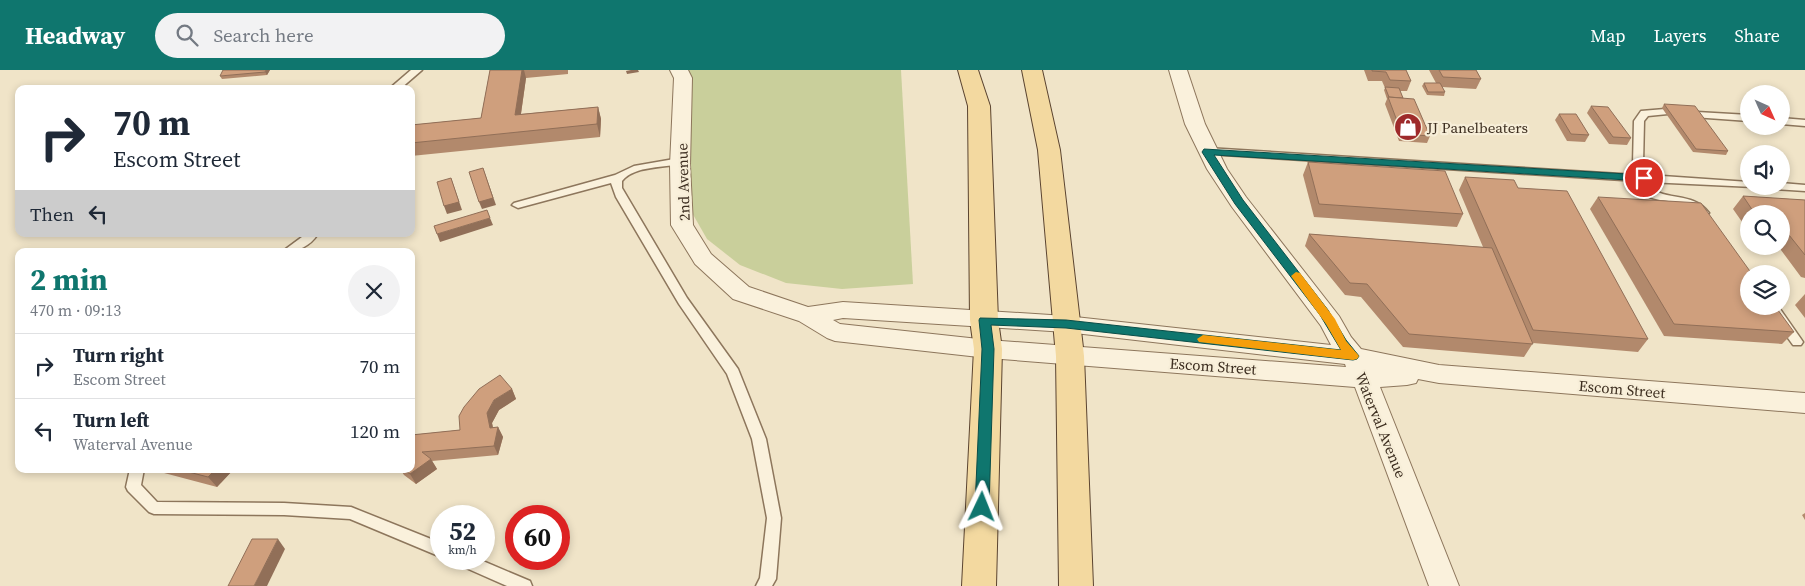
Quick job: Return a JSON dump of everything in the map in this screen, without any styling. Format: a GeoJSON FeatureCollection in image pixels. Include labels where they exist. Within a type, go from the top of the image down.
{"type":"FeatureCollection","features":[{"type":"Feature","properties":{"kind":"main road"},"geometry":{"type":"LineString","coordinates":[[968,70],[979,106],[986,335],[979,586]]}},
{"type":"Feature","properties":{"kind":"main road"},"geometry":{"type":"LineString","coordinates":[[1032,70],[1049,150],[1070,356],[1076,586]]}},
{"type":"Feature","properties":{"kind":"street","name":"2nd Avenue"},"geometry":{"type":"LineString","coordinates":[[679,70],[683,78],[680,161],[682,225],[703,259],[741,293],[807,314],[835,332],[986,335]]}},
{"type":"Feature","properties":{"kind":"street","name":"Waterval Avenue"},"geometry":{"type":"LineString","coordinates":[[1178,70],[1195,124],[1207,152],[1239,202],[1324,312],[1359,367],[1444,586]]}},
{"type":"Feature","properties":{"kind":"street","name":"Escom Street"},"geometry":{"type":"LineString","coordinates":[[986,335],[1066,324],[1359,367]]}},
{"type":"Feature","properties":{"kind":"street","name":"Escom Street"},"geometry":{"type":"LineString","coordinates":[[986,335],[1070,356],[1359,367],[1805,403]]}},
{"type":"Feature","properties":{"kind":"lane"},"geometry":{"type":"LineString","coordinates":[[399,85],[418,70]]}},
{"type":"Feature","properties":{"kind":"lane"},"geometry":{"type":"LineString","coordinates":[[1665,112],[1645,113],[1639,121],[1638,164],[1644,178],[1642,187],[1649,195],[1656,198],[1690,201],[1699,207],[1708,221]]}},
{"type":"Feature","properties":{"kind":"lane"},"geometry":{"type":"LineString","coordinates":[[1697,114],[1740,117]]}},
{"type":"Feature","properties":{"kind":"lane"},"geometry":{"type":"LineString","coordinates":[[1790,122],[1805,123]]}},
{"type":"Feature","properties":{"kind":"lane"},"geometry":{"type":"LineString","coordinates":[[1207,152],[1740,184]]}},
{"type":"Feature","properties":{"kind":"lane"},"geometry":{"type":"LineString","coordinates":[[518,205],[619,177],[627,171],[680,161]]}},
{"type":"Feature","properties":{"kind":"lane"},"geometry":{"type":"LineString","coordinates":[[619,177],[616,186],[620,197],[683,301],[733,372],[759,438],[774,518],[768,579],[764,586]]}},
{"type":"Feature","properties":{"kind":"lane"},"geometry":{"type":"LineString","coordinates":[[1790,187],[1805,188]]}},
{"type":"Feature","properties":{"kind":"lane"},"geometry":{"type":"LineString","coordinates":[[294,248],[310,237]]}},
{"type":"Feature","properties":{"kind":"lane"},"geometry":{"type":"LineString","coordinates":[[1778,315],[1797,342]]}},
{"type":"Feature","properties":{"kind":"lane"},"geometry":{"type":"LineString","coordinates":[[136,473],[133,487],[154,508],[284,509],[351,514],[430,546]]}},
{"type":"Feature","properties":{"kind":"lane"},"geometry":{"type":"LineString","coordinates":[[487,570],[524,586]]}},
{"type":"Feature","properties":{"kind":"green space"},"geometry":{"type":"Polygon","coordinates":[[[679,70],[901,70],[913,284],[842,289],[786,283],[740,265],[707,239],[691,211],[679,70]]]}},
{"type":"Feature","properties":{"kind":"building"},"geometry":{"type":"Polygon","coordinates":[[[223,70],[266,70],[265,72],[220,76],[223,70]]]}},
{"type":"Feature","properties":{"kind":"building"},"geometry":{"type":"Polygon","coordinates":[[[490,70],[522,70],[515,115],[598,107],[597,124],[415,143],[415,125],[481,118],[490,70]]]}},
{"type":"Feature","properties":{"kind":"building"},"geometry":{"type":"Polygon","coordinates":[[[1372,70],[1406,70],[1411,81],[1390,80],[1386,72],[1372,70]]]}},
{"type":"Feature","properties":{"kind":"building"},"geometry":{"type":"Polygon","coordinates":[[[1439,70],[1476,70],[1481,79],[1443,77],[1439,70]]]}},
{"type":"Feature","properties":{"kind":"building"},"geometry":{"type":"Polygon","coordinates":[[[1424,83],[1440,83],[1445,92],[1428,92],[1424,83]]]}},
{"type":"Feature","properties":{"kind":"building"},"geometry":{"type":"Polygon","coordinates":[[[1385,87],[1399,88],[1403,98],[1389,97],[1385,87]]]}},
{"type":"Feature","properties":{"kind":"building"},"geometry":{"type":"Polygon","coordinates":[[[1388,97],[1414,99],[1430,136],[1402,134],[1388,97]]]}},
{"type":"Feature","properties":{"kind":"building"},"geometry":{"type":"Polygon","coordinates":[[[1664,104],[1695,106],[1728,151],[1696,149],[1664,104]]]}},
{"type":"Feature","properties":{"kind":"building"},"geometry":{"type":"Polygon","coordinates":[[[1591,106],[1608,107],[1631,138],[1613,137],[1591,106]]]}},
{"type":"Feature","properties":{"kind":"building"},"geometry":{"type":"Polygon","coordinates":[[[1559,114],[1576,114],[1589,135],[1571,134],[1559,114]]]}},
{"type":"Feature","properties":{"kind":"building"},"geometry":{"type":"Polygon","coordinates":[[[1308,162],[1445,171],[1463,214],[1319,204],[1308,162]]]}},
{"type":"Feature","properties":{"kind":"building"},"geometry":{"type":"Polygon","coordinates":[[[483,168],[493,198],[479,202],[469,172],[483,168]]]}},
{"type":"Feature","properties":{"kind":"building"},"geometry":{"type":"Polygon","coordinates":[[[1465,177],[1514,180],[1518,188],[1567,191],[1648,339],[1533,330],[1465,177]]]}},
{"type":"Feature","properties":{"kind":"building"},"geometry":{"type":"Polygon","coordinates":[[[451,178],[459,202],[444,206],[437,182],[451,178]]]}},
{"type":"Feature","properties":{"kind":"building"},"geometry":{"type":"Polygon","coordinates":[[[1743,196],[1805,200],[1805,255],[1790,236],[1790,205],[1749,205],[1743,196]]]}},
{"type":"Feature","properties":{"kind":"building"},"geometry":{"type":"Polygon","coordinates":[[[1598,197],[1701,203],[1746,265],[1740,265],[1740,315],[1782,315],[1794,332],[1674,324],[1598,197]]]}},
{"type":"Feature","properties":{"kind":"building"},"geometry":{"type":"Polygon","coordinates":[[[487,210],[490,218],[437,234],[434,226],[487,210]]]}},
{"type":"Feature","properties":{"kind":"building"},"geometry":{"type":"Polygon","coordinates":[[[1309,234],[1492,248],[1533,344],[1409,334],[1367,284],[1350,283],[1309,234]]]}},
{"type":"Feature","properties":{"kind":"building"},"geometry":{"type":"Polygon","coordinates":[[[500,375],[512,389],[494,400],[487,413],[490,428],[498,427],[494,446],[422,452],[431,459],[415,470],[415,435],[460,430],[459,416],[479,389],[500,375]]]}},
{"type":"Feature","properties":{"kind":"building"},"geometry":{"type":"Polygon","coordinates":[[[192,473],[212,473],[208,477],[192,473]]]}},
{"type":"Feature","properties":{"kind":"building"},"geometry":{"type":"Polygon","coordinates":[[[252,539],[278,539],[254,586],[228,586],[252,539]]]}},
{"type":"Feature","properties":{"kind":"slow traffic"},"geometry":{"type":"LineString","coordinates":[[1203,339],[1353,356],[1342,343],[1331,322],[1296,276]]}},
{"type":"Feature","properties":{"kind":"place","name":"JJ Panelbeaters"},"geometry":{"type":"Point","coordinates":[1408,127]}},
{"type":"Feature","properties":{"kind":"route"},"geometry":{"type":"LineString","coordinates":[[982,507],[988,349],[984,320],[1066,324],[1353,356],[1342,343],[1324,312],[1239,202],[1207,152],[1644,178]]}}]}
